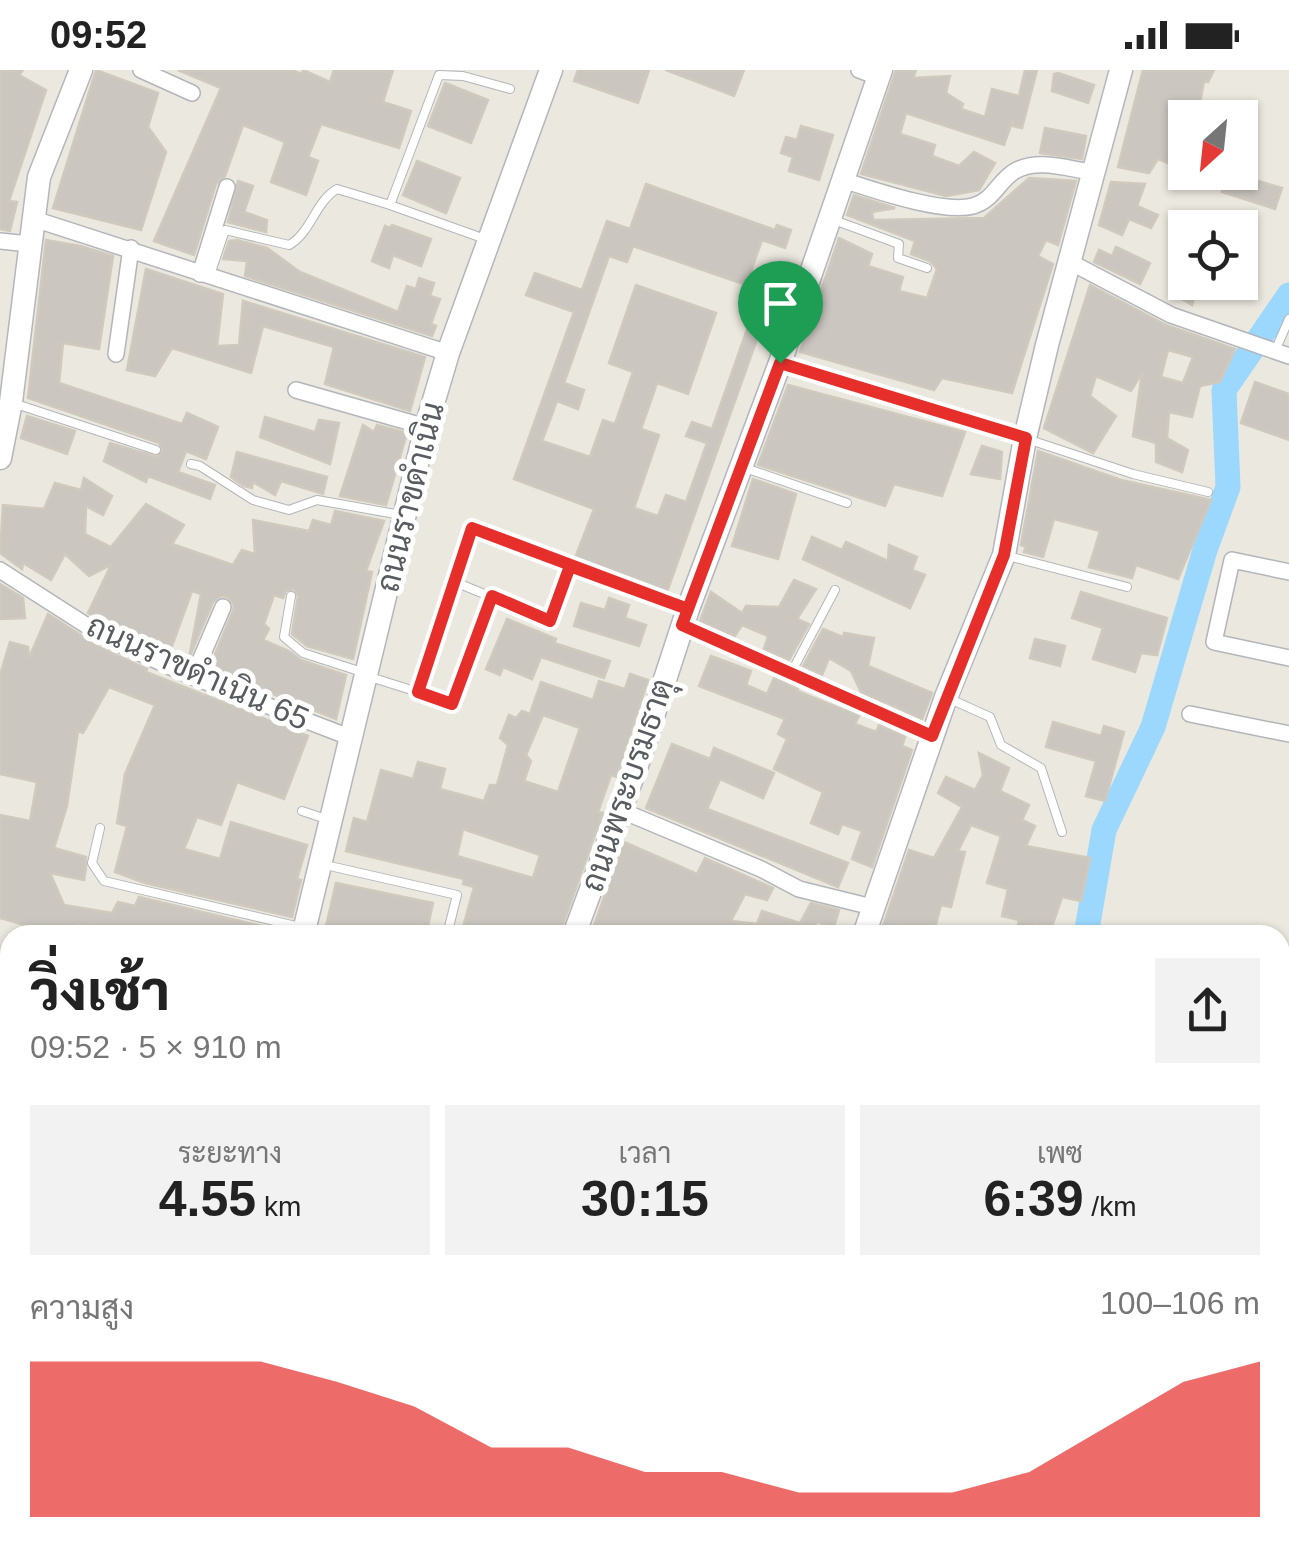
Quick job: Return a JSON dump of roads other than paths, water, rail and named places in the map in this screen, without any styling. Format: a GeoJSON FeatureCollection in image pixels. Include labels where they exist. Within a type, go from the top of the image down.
{"type":"FeatureCollection","features":[{"type":"Feature","properties":{"kind":"street"},"geometry":{"type":"LineString","coordinates":[[1,448],[11,402],[39,177],[81,70]]}},
{"type":"Feature","properties":{"kind":"street"},"geometry":{"type":"LineString","coordinates":[[140,70],[192,93]]}},
{"type":"Feature","properties":{"kind":"street","name":"ถนนราขดำเนิน"},"geometry":{"type":"LineString","coordinates":[[305,925],[426,427],[448,353],[551,70]]}},
{"type":"Feature","properties":{"kind":"street"},"geometry":{"type":"LineString","coordinates":[[867,925],[946,697],[1004,555],[1026,438],[1121,70]]}},
{"type":"Feature","properties":{"kind":"street","name":"ถนนพระบรมธาตุ"},"geometry":{"type":"LineString","coordinates":[[578,925],[685,617],[780,363],[843,180],[873,72]]}},
{"type":"Feature","properties":{"kind":"street"},"geometry":{"type":"LineString","coordinates":[[843,180],[906,200],[969,208],[988,200],[1014,172],[1038,164],[1092,172]]}},
{"type":"Feature","properties":{"kind":"street"},"geometry":{"type":"LineString","coordinates":[[205,275],[227,186]]}},
{"type":"Feature","properties":{"kind":"street"},"geometry":{"type":"LineString","coordinates":[[34,219],[448,353]]}},
{"type":"Feature","properties":{"kind":"street"},"geometry":{"type":"LineString","coordinates":[[0,241],[30,244]]}},
{"type":"Feature","properties":{"kind":"street"},"geometry":{"type":"LineString","coordinates":[[116,354],[131,248]]}},
{"type":"Feature","properties":{"kind":"street"},"geometry":{"type":"LineString","coordinates":[[1070,262],[1171,315],[1277,352]]}},
{"type":"Feature","properties":{"kind":"street"},"geometry":{"type":"LineString","coordinates":[[780,363],[1026,438]]}},
{"type":"Feature","properties":{"kind":"street"},"geometry":{"type":"LineString","coordinates":[[296,390],[426,427]]}},
{"type":"Feature","properties":{"kind":"street"},"geometry":{"type":"LineString","coordinates":[[1289,572],[1232,560],[1214,642],[1289,658]]}},
{"type":"Feature","properties":{"kind":"street","name":"ถนนราขดำเนิน 65"},"geometry":{"type":"LineString","coordinates":[[0,570],[106,638],[349,737]]}},
{"type":"Feature","properties":{"kind":"street"},"geometry":{"type":"LineString","coordinates":[[193,676],[222,607]]}},
{"type":"Feature","properties":{"kind":"street"},"geometry":{"type":"LineString","coordinates":[[685,617],[790,673],[932,736]]}},
{"type":"Feature","properties":{"kind":"street"},"geometry":{"type":"LineString","coordinates":[[1190,714],[1289,734]]}},
{"type":"Feature","properties":{"kind":"street"},"geometry":{"type":"LineString","coordinates":[[620,810],[799,889],[872,907]]}},
{"type":"Feature","properties":{"kind":"lane"},"geometry":{"type":"LineString","coordinates":[[390,205],[438,75],[463,76],[510,89]]}},
{"type":"Feature","properties":{"kind":"lane"},"geometry":{"type":"LineString","coordinates":[[205,275],[225,230],[289,245],[298,240],[336,188],[489,240]]}},
{"type":"Feature","properties":{"kind":"lane"},"geometry":{"type":"LineString","coordinates":[[829,218],[900,244],[898,258],[927,268]]}},
{"type":"Feature","properties":{"kind":"lane"},"geometry":{"type":"LineString","coordinates":[[1277,352],[1289,318]]}},
{"type":"Feature","properties":{"kind":"lane"},"geometry":{"type":"LineString","coordinates":[[11,402],[156,450]]}},
{"type":"Feature","properties":{"kind":"lane"},"geometry":{"type":"LineString","coordinates":[[1026,438],[1134,474],[1208,492]]}},
{"type":"Feature","properties":{"kind":"lane"},"geometry":{"type":"LineString","coordinates":[[191,464],[253,500],[289,510],[318,500],[406,516]]}},
{"type":"Feature","properties":{"kind":"lane"},"geometry":{"type":"LineString","coordinates":[[741,466],[848,504]]}},
{"type":"Feature","properties":{"kind":"lane"},"geometry":{"type":"LineString","coordinates":[[418,692],[472,528],[685,617]]}},
{"type":"Feature","properties":{"kind":"lane"},"geometry":{"type":"LineString","coordinates":[[1004,555],[1127,586]]}},
{"type":"Feature","properties":{"kind":"lane"},"geometry":{"type":"LineString","coordinates":[[455,582],[550,621],[570,566]]}},
{"type":"Feature","properties":{"kind":"lane"},"geometry":{"type":"LineString","coordinates":[[790,673],[835,590]]}},
{"type":"Feature","properties":{"kind":"lane"},"geometry":{"type":"LineString","coordinates":[[291,596],[284,637],[303,653],[452,704],[492,596]]}},
{"type":"Feature","properties":{"kind":"lane"},"geometry":{"type":"LineString","coordinates":[[946,697],[990,718],[1000,745],[1041,768],[1062,832]]}},
{"type":"Feature","properties":{"kind":"lane"},"geometry":{"type":"LineString","coordinates":[[302,811],[329,820]]}},
{"type":"Feature","properties":{"kind":"lane"},"geometry":{"type":"LineString","coordinates":[[100,828],[92,863],[104,881],[280,925]]}},
{"type":"Feature","properties":{"kind":"lane"},"geometry":{"type":"LineString","coordinates":[[318,864],[457,895],[449,925]]}},
{"type":"Feature","properties":{"kind":"waterway"},"geometry":{"type":"LineString","coordinates":[[1088,925],[1104,830],[1153,727],[1205,550],[1228,487],[1224,390],[1289,295]]}}]}
